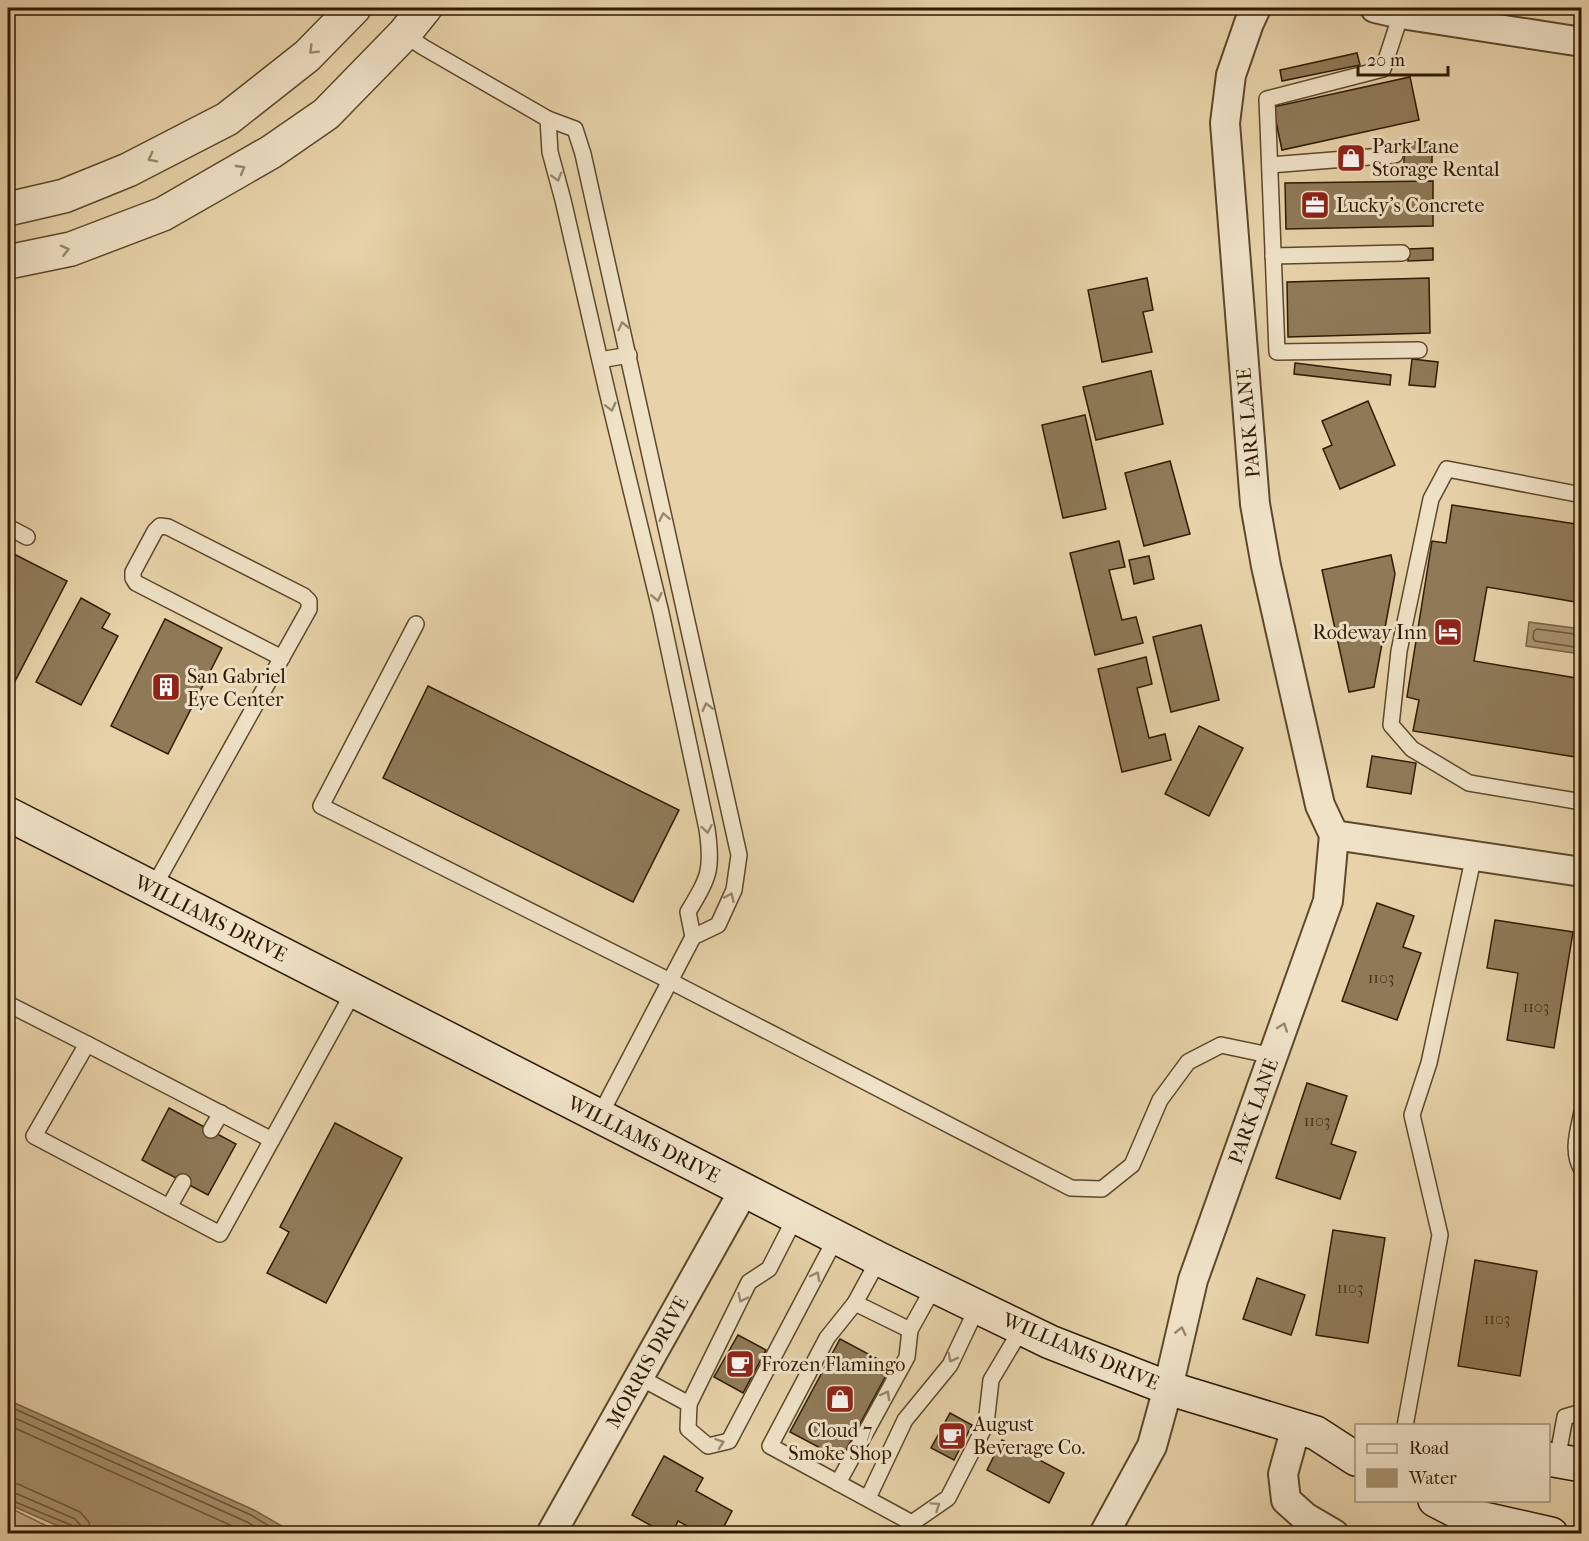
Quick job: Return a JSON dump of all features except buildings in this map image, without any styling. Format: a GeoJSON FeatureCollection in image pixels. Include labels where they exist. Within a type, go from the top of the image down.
{"type":"FeatureCollection","features":[{"type":"Feature","properties":{"kind":"main road"},"geometry":{"type":"LineString","coordinates":[[8,209],[64,196],[128,170],[227,118],[307,56],[354,8]]}},
{"type":"Feature","properties":{"kind":"main road"},"geometry":{"type":"LineString","coordinates":[[8,262],[71,249],[163,214],[261,158],[326,114],[404,34],[425,8]]}},
{"type":"Feature","properties":{"kind":"main road","name":"WILLIAMS DRIVE"},"geometry":{"type":"LineString","coordinates":[[8,814],[744,1191],[1050,1342],[1168,1388],[1306,1430],[1355,1458]]}},
{"type":"Feature","properties":{"kind":"main road","name":"WILLIAMS DRIVE"},"geometry":{"type":"LineString","coordinates":[[1306,1430],[1355,1431]]}},
{"type":"Feature","properties":{"kind":"main road"},"geometry":{"type":"LineString","coordinates":[[1439,1502],[1462,1514],[1551,1533]]}},
{"type":"Feature","properties":{"kind":"street","name":"PARK LANE"},"geometry":{"type":"LineString","coordinates":[[1104,1533],[1152,1446],[1193,1280],[1328,901],[1334,835],[1320,805],[1266,566],[1255,504],[1226,123],[1231,75],[1256,8]]}},
{"type":"Feature","properties":{"kind":"street"},"geometry":{"type":"LineString","coordinates":[[1388,11],[1581,42]]}},
{"type":"Feature","properties":{"kind":"street"},"geometry":{"type":"LineString","coordinates":[[1334,835],[1581,872]]}},
{"type":"Feature","properties":{"kind":"street","name":"MORRIS DRIVE"},"geometry":{"type":"LineString","coordinates":[[551,1533],[744,1191]]}},
{"type":"Feature","properties":{"kind":"street"},"geometry":{"type":"LineString","coordinates":[[1306,1430],[1283,1474],[1286,1500],[1305,1516],[1334,1533]]}},
{"type":"Feature","properties":{"kind":"lane"},"geometry":{"type":"LineString","coordinates":[[1388,11],[1383,69],[1267,99],[1277,352],[1419,350]]}},
{"type":"Feature","properties":{"kind":"lane"},"geometry":{"type":"LineString","coordinates":[[404,34],[549,119],[575,129],[584,154],[739,855],[734,890],[717,925],[693,938],[599,1117]]}},
{"type":"Feature","properties":{"kind":"lane"},"geometry":{"type":"LineString","coordinates":[[549,119],[550,152],[650,568],[701,794],[711,857],[706,883],[688,912],[693,938]]}},
{"type":"Feature","properties":{"kind":"lane"},"geometry":{"type":"LineString","coordinates":[[1270,165],[1395,155]]}},
{"type":"Feature","properties":{"kind":"lane"},"geometry":{"type":"LineString","coordinates":[[1273,256],[1402,253]]}},
{"type":"Feature","properties":{"kind":"lane"},"geometry":{"type":"LineString","coordinates":[[600,360],[629,355]]}},
{"type":"Feature","properties":{"kind":"lane"},"geometry":{"type":"LineString","coordinates":[[1581,495],[1447,469],[1431,499],[1399,651],[1391,725],[1412,749],[1469,783],[1581,802]]}},
{"type":"Feature","properties":{"kind":"lane"},"geometry":{"type":"LineString","coordinates":[[153,888],[282,658],[309,609],[309,602],[304,596],[168,527],[160,526],[154,531],[132,572],[136,583],[282,658]]}},
{"type":"Feature","properties":{"kind":"lane"},"geometry":{"type":"LineString","coordinates":[[8,527],[27,537]]}},
{"type":"Feature","properties":{"kind":"lane"},"geometry":{"type":"LineString","coordinates":[[650,568],[674,562]]}},
{"type":"Feature","properties":{"kind":"lane"},"geometry":{"type":"LineString","coordinates":[[416,624],[321,806],[670,981],[1071,1188],[1102,1189],[1132,1165],[1160,1100],[1188,1062],[1221,1045],[1273,1056]]}},
{"type":"Feature","properties":{"kind":"lane"},"geometry":{"type":"LineString","coordinates":[[701,794],[726,790]]}},
{"type":"Feature","properties":{"kind":"lane"},"geometry":{"type":"LineString","coordinates":[[1405,1424],[1440,1235],[1412,1114],[1429,1063],[1474,855]]}},
{"type":"Feature","properties":{"kind":"lane"},"geometry":{"type":"LineString","coordinates":[[87,1044],[34,1136],[220,1234],[354,991]]}},
{"type":"Feature","properties":{"kind":"lane"},"geometry":{"type":"LineString","coordinates":[[8,1004],[272,1140]]}},
{"type":"Feature","properties":{"kind":"lane"},"geometry":{"type":"LineString","coordinates":[[1581,1112],[1575,1146],[1581,1170]]}},
{"type":"Feature","properties":{"kind":"lane"},"geometry":{"type":"LineString","coordinates":[[211,1131],[221,1113]]}},
{"type":"Feature","properties":{"kind":"lane"},"geometry":{"type":"LineString","coordinates":[[169,1207],[183,1182]]}},
{"type":"Feature","properties":{"kind":"lane"},"geometry":{"type":"LineString","coordinates":[[796,1216],[769,1269],[749,1282],[689,1404],[688,1430],[708,1446],[729,1441],[837,1236]]}},
{"type":"Feature","properties":{"kind":"lane"},"geometry":{"type":"LineString","coordinates":[[879,1259],[855,1303],[827,1338],[770,1446],[912,1523],[948,1498],[986,1424],[991,1380],[1022,1328]]}},
{"type":"Feature","properties":{"kind":"lane"},"geometry":{"type":"LineString","coordinates":[[838,1483],[907,1357],[910,1330],[935,1285]]}},
{"type":"Feature","properties":{"kind":"lane"},"geometry":{"type":"LineString","coordinates":[[855,1303],[910,1330]]}},
{"type":"Feature","properties":{"kind":"lane"},"geometry":{"type":"LineString","coordinates":[[868,1498],[905,1420],[950,1365],[978,1306]]}},
{"type":"Feature","properties":{"kind":"lane"},"geometry":{"type":"LineString","coordinates":[[639,1377],[689,1404]]}},
{"type":"Feature","properties":{"kind":"lane"},"geometry":{"type":"LineString","coordinates":[[1562,1462],[1565,1417],[1581,1412]]}},
{"type":"Feature","properties":{"kind":"shaded area"},"geometry":{"type":"Polygon","coordinates":[[[8,1507],[61,1533],[8,1533],[8,1507]]]}},
{"type":"Feature","properties":{"kind":"water"},"geometry":{"type":"Polygon","coordinates":[[[1529,622],[1581,629],[1580,654],[1526,646],[1529,622]]]}},
{"type":"Feature","properties":{"kind":"water"},"geometry":{"type":"Polygon","coordinates":[[[8,1400],[254,1510],[294,1533],[74,1533],[8,1504],[8,1400]]]}},
{"type":"Feature","properties":{"kind":"place","name":"Park Lane Storage Rental"},"geometry":{"type":"Point","coordinates":[1351,158]}},
{"type":"Feature","properties":{"kind":"place","name":"Lucky's Concrete"},"geometry":{"type":"Point","coordinates":[1315,205]}},
{"type":"Feature","properties":{"kind":"place","name":"Rodeway Inn"},"geometry":{"type":"Point","coordinates":[1448,632]}},
{"type":"Feature","properties":{"kind":"place","name":"San Gabriel Eye Center"},"geometry":{"type":"Point","coordinates":[166,687]}},
{"type":"Feature","properties":{"kind":"place","name":"Frozen Flamingo"},"geometry":{"type":"Point","coordinates":[740,1364]}},
{"type":"Feature","properties":{"kind":"place","name":"Cloud 7 Smoke Shop"},"geometry":{"type":"Point","coordinates":[840,1399]}},
{"type":"Feature","properties":{"kind":"place","name":"August Beverage Co."},"geometry":{"type":"Point","coordinates":[952,1436]}}]}
